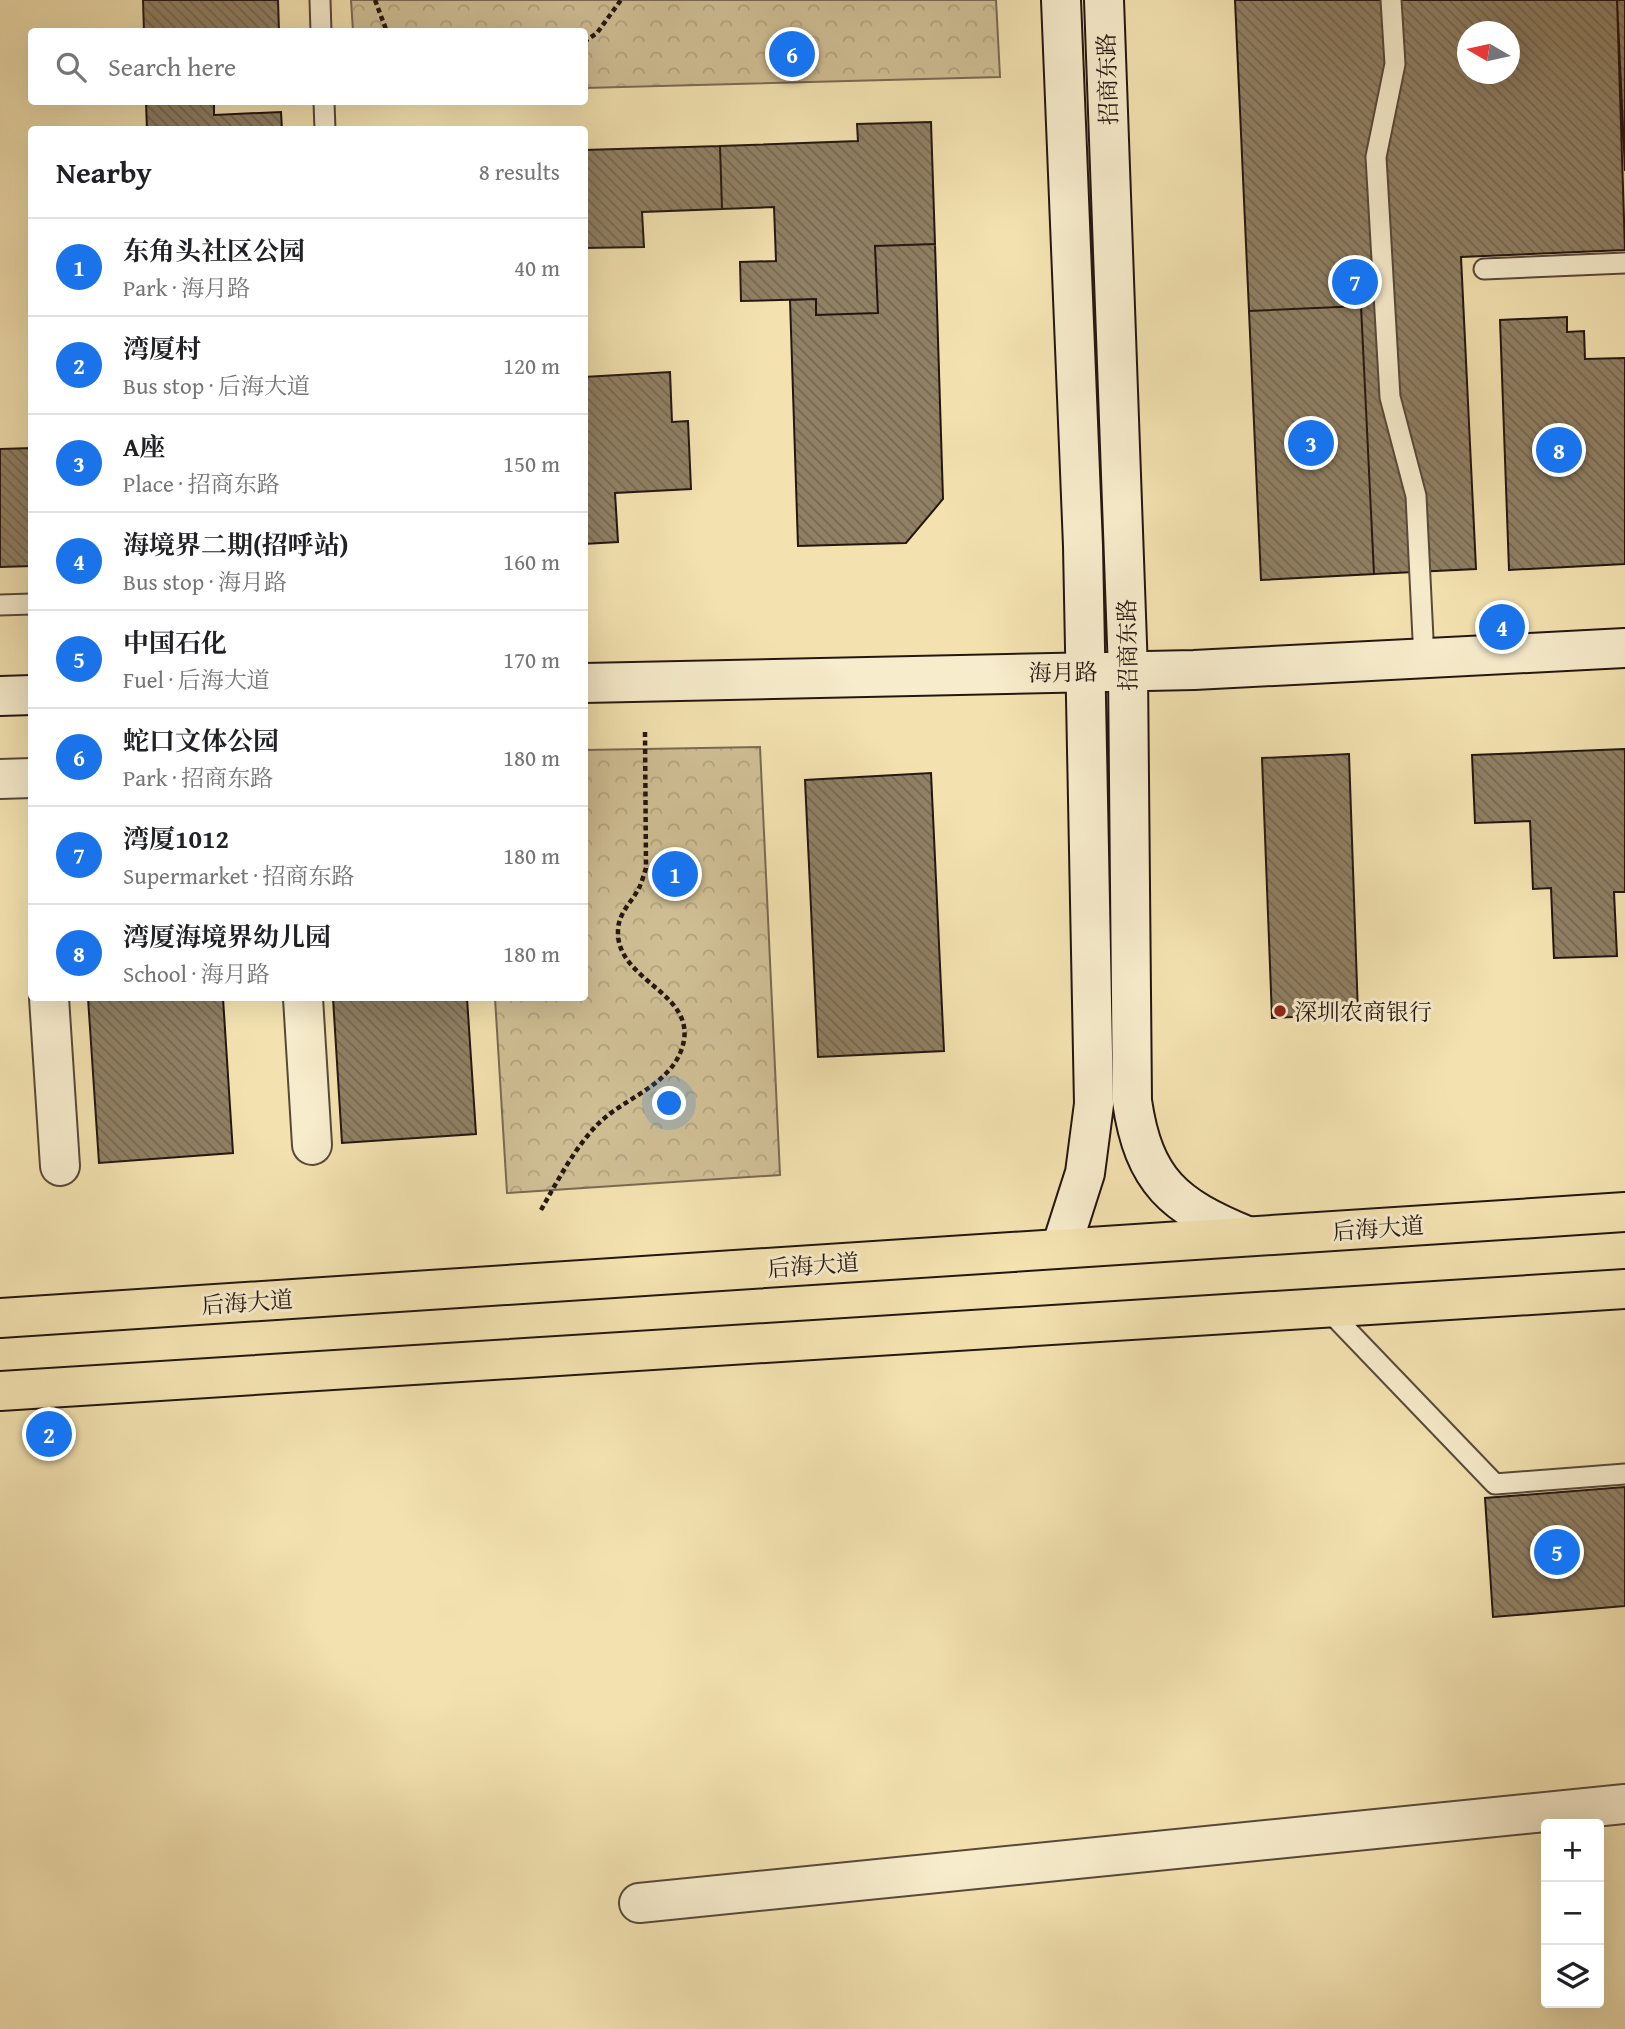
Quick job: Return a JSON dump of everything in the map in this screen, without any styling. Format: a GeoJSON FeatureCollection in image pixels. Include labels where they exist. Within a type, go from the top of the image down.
{"type":"FeatureCollection","features":[{"type":"Feature","properties":{"kind":"main road","name":"后海大道"},"geometry":{"type":"LineString","coordinates":[[0,1318],[1625,1212]]}},
{"type":"Feature","properties":{"kind":"main road"},"geometry":{"type":"LineString","coordinates":[[0,1391],[1324,1305],[1625,1289]]}},
{"type":"Feature","properties":{"kind":"street","name":"招商东路"},"geometry":{"type":"LineString","coordinates":[[1061,1248],[1085,1173],[1094,1104],[1085,672],[1062,0]]}},
{"type":"Feature","properties":{"kind":"street","name":"招商东路"},"geometry":{"type":"LineString","coordinates":[[1104,0],[1128,671],[1132,1101],[1136,1131],[1152,1170],[1173,1196],[1204,1218],[1247,1236]]}},
{"type":"Feature","properties":{"kind":"street","name":"海月路"},"geometry":{"type":"LineString","coordinates":[[588,683],[1128,671],[1625,648]]}},
{"type":"Feature","properties":{"kind":"street"},"geometry":{"type":"LineString","coordinates":[[0,695],[28,695]]}},
{"type":"Feature","properties":{"kind":"street"},"geometry":{"type":"LineString","coordinates":[[0,779],[28,778]]}},
{"type":"Feature","properties":{"kind":"street"},"geometry":{"type":"LineString","coordinates":[[49,1001],[60,1166]]}},
{"type":"Feature","properties":{"kind":"street"},"geometry":{"type":"LineString","coordinates":[[303,1001],[312,1144]]}},
{"type":"Feature","properties":{"kind":"street"},"geometry":{"type":"LineString","coordinates":[[639,1903],[1625,1804]]}},
{"type":"Feature","properties":{"kind":"lane"},"geometry":{"type":"LineString","coordinates":[[320,0],[321,28]]}},
{"type":"Feature","properties":{"kind":"lane"},"geometry":{"type":"LineString","coordinates":[[1391,0],[1395,64],[1376,157],[1390,397],[1416,496],[1424,659]]}},
{"type":"Feature","properties":{"kind":"lane"},"geometry":{"type":"LineString","coordinates":[[324,105],[325,126]]}},
{"type":"Feature","properties":{"kind":"lane"},"geometry":{"type":"LineString","coordinates":[[1484,269],[1625,263]]}},
{"type":"Feature","properties":{"kind":"lane"},"geometry":{"type":"LineString","coordinates":[[0,605],[28,604]]}},
{"type":"Feature","properties":{"kind":"lane"},"geometry":{"type":"LineString","coordinates":[[1324,1305],[1495,1484],[1625,1474]]}},
{"type":"Feature","properties":{"kind":"path"},"geometry":{"type":"LineString","coordinates":[[375,0],[386,28]]}},
{"type":"Feature","properties":{"kind":"path"},"geometry":{"type":"LineString","coordinates":[[588,39],[597,33],[621,0]]}},
{"type":"Feature","properties":{"kind":"path"},"geometry":{"type":"LineString","coordinates":[[541,1210],[572,1156],[598,1124],[671,1068],[681,1052],[685,1034],[681,1014],[671,999],[631,965],[622,948],[618,931],[625,908],[639,888],[646,868],[645,732]]}},
{"type":"Feature","properties":{"kind":"green space"},"geometry":{"type":"Polygon","coordinates":[[[351,0],[996,0],[1000,77],[588,88],[588,28],[353,28],[351,0]]]}},
{"type":"Feature","properties":{"kind":"green space"},"geometry":{"type":"Polygon","coordinates":[[[760,747],[780,1175],[507,1193],[495,1001],[588,1001],[588,750],[760,747]]]}},
{"type":"Feature","properties":{"kind":"building"},"geometry":{"type":"Polygon","coordinates":[[[143,0],[278,0],[279,28],[144,28],[143,0]]]}},
{"type":"Feature","properties":{"kind":"building"},"geometry":{"type":"Polygon","coordinates":[[[1235,0],[1617,0],[1625,250],[1461,257],[1476,569],[1374,574],[1361,306],[1249,311],[1235,0]]]}},
{"type":"Feature","properties":{"kind":"building"},"geometry":{"type":"Polygon","coordinates":[[[1617,0],[1625,0],[1625,171],[1617,0]]]}},
{"type":"Feature","properties":{"kind":"building"},"geometry":{"type":"Polygon","coordinates":[[[146,105],[214,105],[214,115],[281,112],[282,126],[147,126],[146,105]]]}},
{"type":"Feature","properties":{"kind":"building"},"geometry":{"type":"Polygon","coordinates":[[[931,122],[935,244],[875,246],[878,313],[816,315],[816,299],[741,301],[740,262],[776,261],[774,207],[722,209],[720,146],[858,141],[857,124],[931,122]]]}},
{"type":"Feature","properties":{"kind":"building"},"geometry":{"type":"Polygon","coordinates":[[[720,146],[722,209],[642,212],[644,247],[588,248],[588,150],[720,146]]]}},
{"type":"Feature","properties":{"kind":"building"},"geometry":{"type":"Polygon","coordinates":[[[935,244],[943,499],[906,543],[798,546],[790,300],[816,299],[816,315],[878,313],[875,246],[935,244]]]}},
{"type":"Feature","properties":{"kind":"building"},"geometry":{"type":"Polygon","coordinates":[[[1361,306],[1374,574],[1261,580],[1249,311],[1361,306]]]}},
{"type":"Feature","properties":{"kind":"building"},"geometry":{"type":"Polygon","coordinates":[[[1567,317],[1567,332],[1584,331],[1585,359],[1625,358],[1625,564],[1509,570],[1500,320],[1567,317]]]}},
{"type":"Feature","properties":{"kind":"building"},"geometry":{"type":"Polygon","coordinates":[[[670,372],[672,422],[688,421],[691,489],[615,493],[618,542],[588,544],[588,377],[670,372]]]}},
{"type":"Feature","properties":{"kind":"building"},"geometry":{"type":"Polygon","coordinates":[[[28,448],[28,566],[0,567],[0,449],[28,448]]]}},
{"type":"Feature","properties":{"kind":"building"},"geometry":{"type":"Polygon","coordinates":[[[1625,749],[1625,892],[1614,892],[1617,956],[1554,958],[1551,888],[1533,889],[1530,821],[1475,823],[1472,755],[1625,749]]]}},
{"type":"Feature","properties":{"kind":"building"},"geometry":{"type":"Polygon","coordinates":[[[1349,754],[1358,1014],[1272,1018],[1262,758],[1349,754]]]}},
{"type":"Feature","properties":{"kind":"building"},"geometry":{"type":"Polygon","coordinates":[[[931,773],[944,1051],[818,1057],[805,780],[931,773]]]}},
{"type":"Feature","properties":{"kind":"building"},"geometry":{"type":"Polygon","coordinates":[[[88,1001],[223,1001],[233,1153],[99,1163],[88,1001]]]}},
{"type":"Feature","properties":{"kind":"building"},"geometry":{"type":"Polygon","coordinates":[[[333,1001],[467,1001],[476,1134],[342,1143],[333,1001]]]}},
{"type":"Feature","properties":{"kind":"building"},"geometry":{"type":"Polygon","coordinates":[[[1625,1487],[1625,1606],[1493,1617],[1485,1498],[1625,1487]]]}},
{"type":"Feature","properties":{"kind":"place","name":"蛇口文体公园"},"geometry":{"type":"Point","coordinates":[792,54]}},
{"type":"Feature","properties":{"kind":"place","name":"湾厦1012"},"geometry":{"type":"Point","coordinates":[1355,282]}},
{"type":"Feature","properties":{"kind":"place","name":"A座"},"geometry":{"type":"Point","coordinates":[1311,443]}},
{"type":"Feature","properties":{"kind":"place","name":"湾厦海境界幼儿园"},"geometry":{"type":"Point","coordinates":[1559,450]}},
{"type":"Feature","properties":{"kind":"place","name":"海境界二期(招呼站)"},"geometry":{"type":"Point","coordinates":[1502,627]}},
{"type":"Feature","properties":{"kind":"place","name":"东角头社区公园"},"geometry":{"type":"Point","coordinates":[675,874]}},
{"type":"Feature","properties":{"kind":"place","name":"深圳农商银行"},"geometry":{"type":"Point","coordinates":[1280,1011]}},
{"type":"Feature","properties":{"kind":"place","name":"湾厦村"},"geometry":{"type":"Point","coordinates":[49,1434]}},
{"type":"Feature","properties":{"kind":"place","name":"中国石化"},"geometry":{"type":"Point","coordinates":[1557,1552]}}]}
